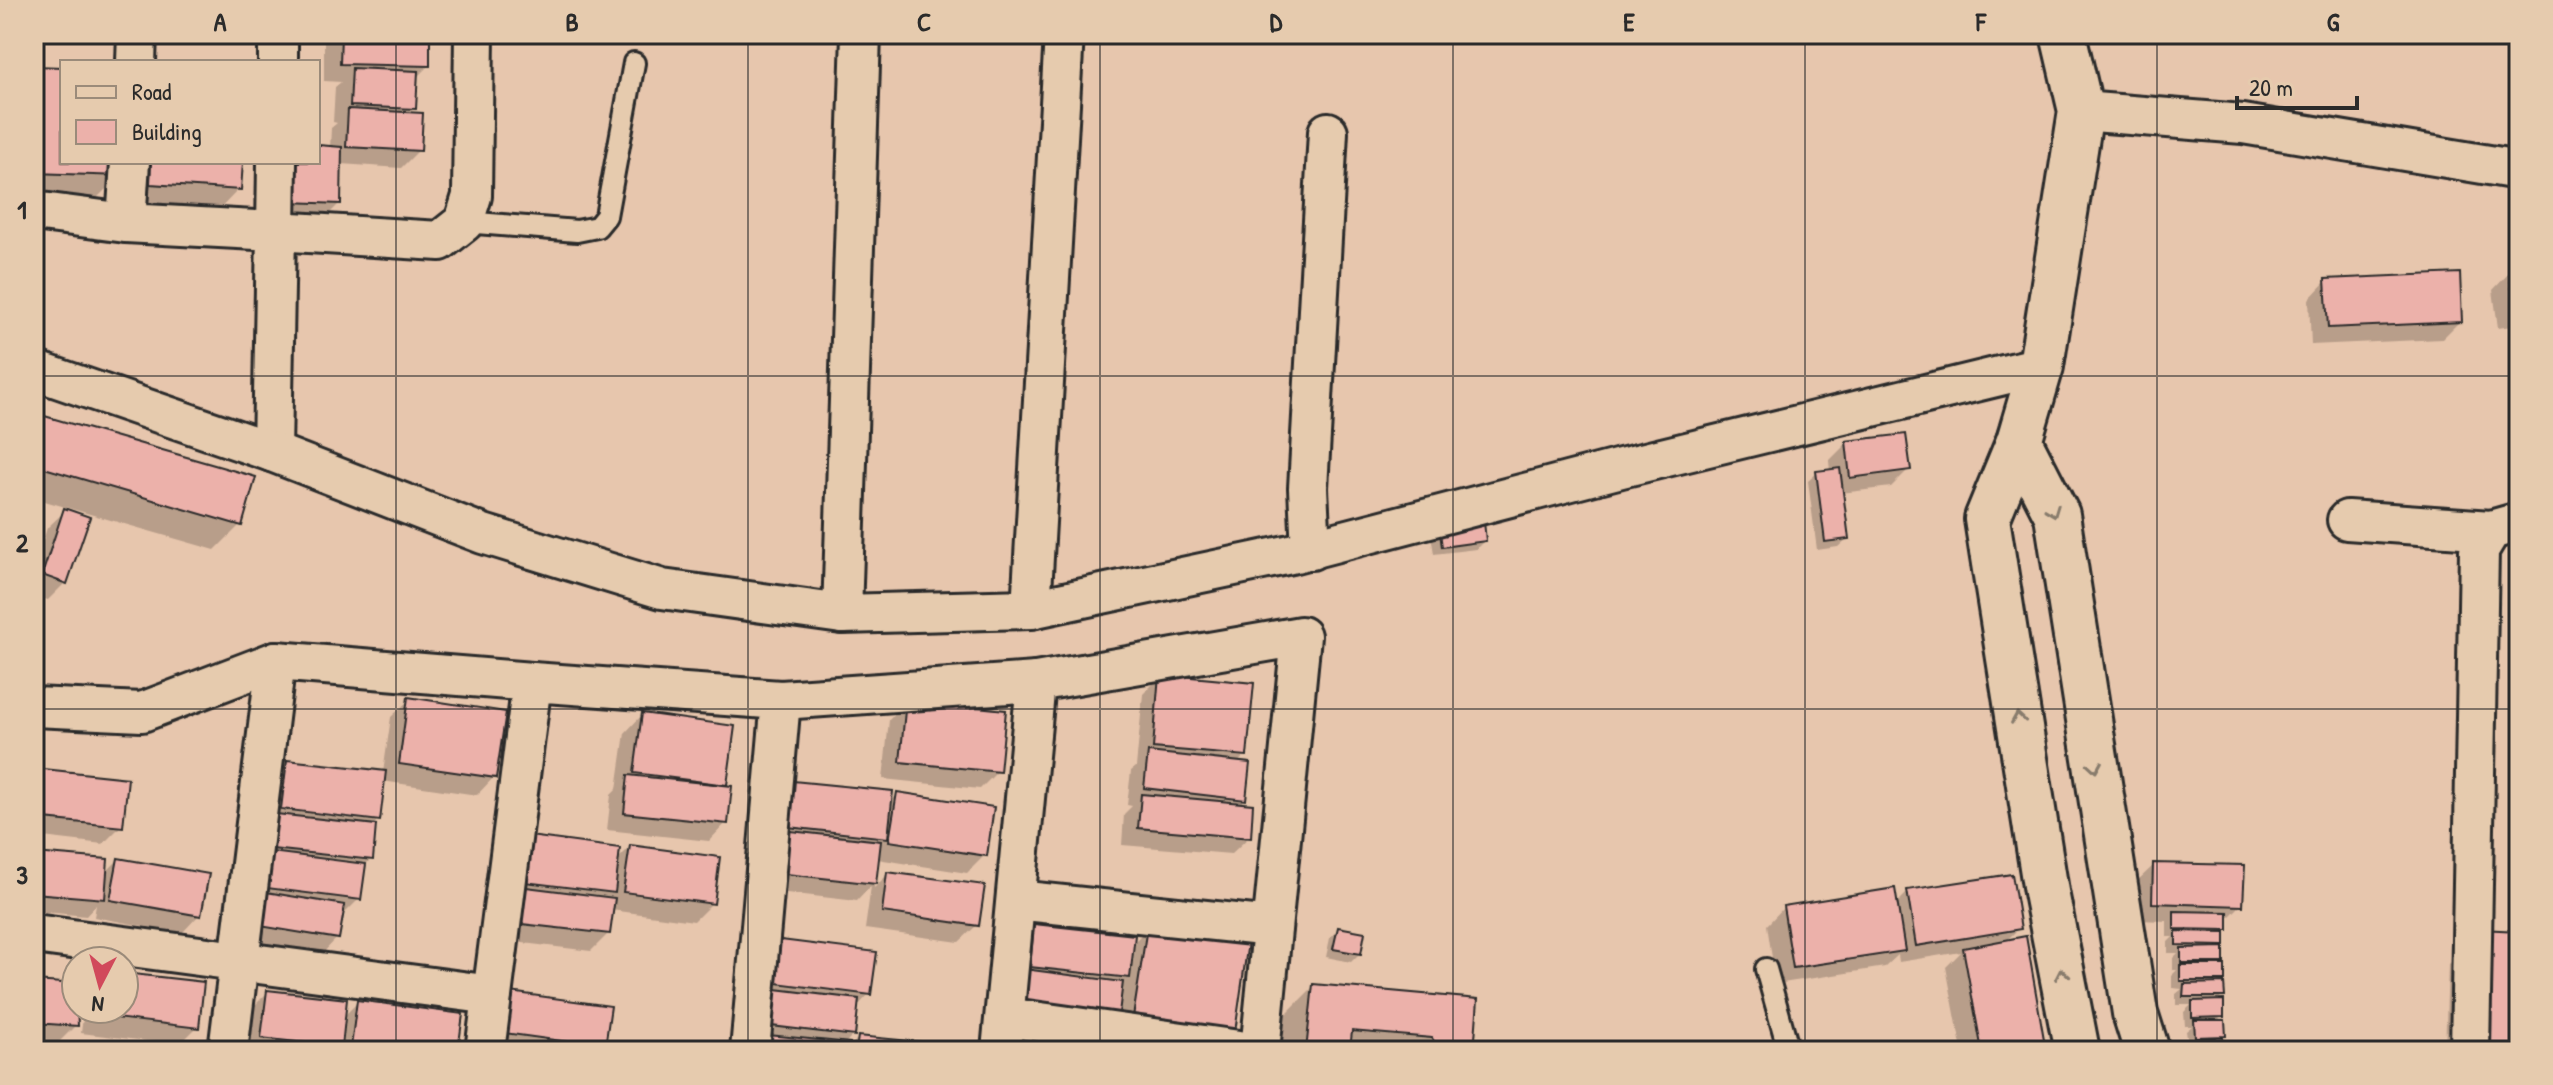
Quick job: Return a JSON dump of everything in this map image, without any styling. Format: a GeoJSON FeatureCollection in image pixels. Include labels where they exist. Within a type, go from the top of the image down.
{"type":"FeatureCollection","features":[{"type":"Feature","properties":{"kind":"street"},"geometry":{"type":"LineString","coordinates":[[136,60],[137,34]]}},
{"type":"Feature","properties":{"kind":"street"},"geometry":{"type":"LineString","coordinates":[[278,34],[278,60]]}},
{"type":"Feature","properties":{"kind":"street"},"geometry":{"type":"LineString","coordinates":[[34,211],[126,223],[440,241],[464,222],[472,196],[474,34]]}},
{"type":"Feature","properties":{"kind":"street"},"geometry":{"type":"LineString","coordinates":[[842,614],[861,34]]}},
{"type":"Feature","properties":{"kind":"street"},"geometry":{"type":"LineString","coordinates":[[1031,609],[1064,34]]}},
{"type":"Feature","properties":{"kind":"street"},"geometry":{"type":"LineString","coordinates":[[2063,34],[2081,111],[2041,366],[2019,441],[1987,519],[2046,892],[2077,1051]]}},
{"type":"Feature","properties":{"kind":"street"},"geometry":{"type":"LineString","coordinates":[[2081,111],[2243,124],[2519,170]]}},
{"type":"Feature","properties":{"kind":"street"},"geometry":{"type":"LineString","coordinates":[[1311,550],[1308,488],[1328,132]]}},
{"type":"Feature","properties":{"kind":"street"},"geometry":{"type":"LineString","coordinates":[[126,223],[130,164]]}},
{"type":"Feature","properties":{"kind":"street"},"geometry":{"type":"LineString","coordinates":[[272,452],[277,164]]}},
{"type":"Feature","properties":{"kind":"street"},"geometry":{"type":"LineString","coordinates":[[34,370],[272,452],[483,534],[662,589],[842,614],[1031,609],[1311,550],[1621,468],[2041,366]]}},
{"type":"Feature","properties":{"kind":"street"},"geometry":{"type":"LineString","coordinates":[[2019,441],[2057,515],[2135,1013],[2147,1051]]}},
{"type":"Feature","properties":{"kind":"street"},"geometry":{"type":"LineString","coordinates":[[2347,520],[2505,526]]}},
{"type":"Feature","properties":{"kind":"street"},"geometry":{"type":"LineString","coordinates":[[2470,1051],[2479,550],[2505,526]]}},
{"type":"Feature","properties":{"kind":"street"},"geometry":{"type":"LineString","coordinates":[[34,707],[142,712],[276,661],[781,700],[1036,682],[1301,636],[1260,1051]]}},
{"type":"Feature","properties":{"kind":"street"},"geometry":{"type":"LineString","coordinates":[[228,1051],[276,661]]}},
{"type":"Feature","properties":{"kind":"street"},"geometry":{"type":"LineString","coordinates":[[485,1051],[532,682]]}},
{"type":"Feature","properties":{"kind":"street"},"geometry":{"type":"LineString","coordinates":[[1036,682],[1003,1034],[1246,1051]]}},
{"type":"Feature","properties":{"kind":"street"},"geometry":{"type":"LineString","coordinates":[[750,1051],[781,700]]}},
{"type":"Feature","properties":{"kind":"street"},"geometry":{"type":"LineString","coordinates":[[1016,900],[1272,927]]}},
{"type":"Feature","properties":{"kind":"street"},"geometry":{"type":"LineString","coordinates":[[34,934],[492,995]]}},
{"type":"Feature","properties":{"kind":"lane"},"geometry":{"type":"LineString","coordinates":[[464,222],[577,231],[597,227],[606,216],[634,63]]}},
{"type":"Feature","properties":{"kind":"lane"},"geometry":{"type":"LineString","coordinates":[[1766,969],[1789,1051]]}},
{"type":"Feature","properties":{"kind":"building"},"geometry":{"type":"Polygon","coordinates":[[[341,34],[430,34],[430,66],[340,64],[341,34]]]}},
{"type":"Feature","properties":{"kind":"building"},"geometry":{"type":"Polygon","coordinates":[[[34,66],[60,67],[60,164],[122,164],[122,176],[34,173],[34,130],[40,131],[41,101],[34,100],[34,66]]]}},
{"type":"Feature","properties":{"kind":"building"},"geometry":{"type":"Polygon","coordinates":[[[352,68],[418,71],[416,109],[350,106],[352,68]]]}},
{"type":"Feature","properties":{"kind":"building"},"geometry":{"type":"Polygon","coordinates":[[[348,109],[423,113],[421,151],[346,147],[348,109]]]}},
{"type":"Feature","properties":{"kind":"building"},"geometry":{"type":"Polygon","coordinates":[[[320,145],[342,147],[341,204],[290,202],[290,164],[320,164],[320,145]]]}},
{"type":"Feature","properties":{"kind":"building"},"geometry":{"type":"Polygon","coordinates":[[[151,164],[243,164],[241,190],[150,184],[151,164]]]}},
{"type":"Feature","properties":{"kind":"building"},"geometry":{"type":"Polygon","coordinates":[[[2519,269],[2519,310],[2515,311],[2509,270],[2519,269]]]}},
{"type":"Feature","properties":{"kind":"building"},"geometry":{"type":"Polygon","coordinates":[[[2460,273],[2462,322],[2328,328],[2325,279],[2460,273]]]}},
{"type":"Feature","properties":{"kind":"building"},"geometry":{"type":"Polygon","coordinates":[[[34,413],[256,477],[242,526],[34,465],[34,413]]]}},
{"type":"Feature","properties":{"kind":"building"},"geometry":{"type":"Polygon","coordinates":[[[1906,434],[1911,470],[1850,478],[1846,441],[1906,434]]]}},
{"type":"Feature","properties":{"kind":"building"},"geometry":{"type":"Polygon","coordinates":[[[1840,468],[1849,539],[1825,542],[1816,471],[1840,468]]]}},
{"type":"Feature","properties":{"kind":"building"},"geometry":{"type":"Polygon","coordinates":[[[64,508],[90,517],[67,584],[42,575],[64,508]]]}},
{"type":"Feature","properties":{"kind":"building"},"geometry":{"type":"Polygon","coordinates":[[[1483,512],[1486,541],[1442,547],[1438,518],[1483,512]]]}},
{"type":"Feature","properties":{"kind":"building"},"geometry":{"type":"Polygon","coordinates":[[[1159,674],[1254,683],[1247,756],[1153,748],[1159,674]]]}},
{"type":"Feature","properties":{"kind":"building"},"geometry":{"type":"Polygon","coordinates":[[[408,697],[506,712],[496,778],[399,764],[408,697]]]}},
{"type":"Feature","properties":{"kind":"building"},"geometry":{"type":"Polygon","coordinates":[[[906,700],[1006,710],[1000,772],[900,762],[906,700]]]}},
{"type":"Feature","properties":{"kind":"building"},"geometry":{"type":"Polygon","coordinates":[[[642,713],[735,726],[727,785],[634,773],[642,713]]]}},
{"type":"Feature","properties":{"kind":"building"},"geometry":{"type":"Polygon","coordinates":[[[1148,752],[1250,763],[1246,800],[1144,788],[1148,752]]]}},
{"type":"Feature","properties":{"kind":"building"},"geometry":{"type":"Polygon","coordinates":[[[287,760],[386,771],[380,821],[281,809],[287,760]]]}},
{"type":"Feature","properties":{"kind":"building"},"geometry":{"type":"Polygon","coordinates":[[[34,768],[128,778],[123,827],[34,818],[34,768]]]}},
{"type":"Feature","properties":{"kind":"building"},"geometry":{"type":"Polygon","coordinates":[[[628,775],[732,786],[728,824],[624,813],[628,775]]]}},
{"type":"Feature","properties":{"kind":"building"},"geometry":{"type":"Polygon","coordinates":[[[793,781],[893,791],[888,838],[788,827],[793,781]]]}},
{"type":"Feature","properties":{"kind":"building"},"geometry":{"type":"Polygon","coordinates":[[[897,792],[994,807],[987,856],[889,841],[897,792]]]}},
{"type":"Feature","properties":{"kind":"building"},"geometry":{"type":"Polygon","coordinates":[[[1141,794],[1253,804],[1251,838],[1138,828],[1141,794]]]}},
{"type":"Feature","properties":{"kind":"building"},"geometry":{"type":"Polygon","coordinates":[[[267,813],[376,825],[373,860],[263,848],[267,813]]]}},
{"type":"Feature","properties":{"kind":"building"},"geometry":{"type":"Polygon","coordinates":[[[781,830],[881,841],[876,884],[777,873],[781,830]]]}},
{"type":"Feature","properties":{"kind":"building"},"geometry":{"type":"Polygon","coordinates":[[[522,835],[620,848],[615,893],[516,881],[522,835]]]}},
{"type":"Feature","properties":{"kind":"building"},"geometry":{"type":"Polygon","coordinates":[[[630,845],[720,857],[714,904],[623,892],[630,845]]]}},
{"type":"Feature","properties":{"kind":"building"},"geometry":{"type":"Polygon","coordinates":[[[263,851],[366,864],[361,900],[259,887],[263,851]]]}},
{"type":"Feature","properties":{"kind":"building"},"geometry":{"type":"Polygon","coordinates":[[[34,853],[108,859],[105,899],[34,893],[34,853]]]}},
{"type":"Feature","properties":{"kind":"building"},"geometry":{"type":"Polygon","coordinates":[[[118,858],[209,874],[201,916],[110,900],[118,858]]]}},
{"type":"Feature","properties":{"kind":"building"},"geometry":{"type":"Polygon","coordinates":[[[2153,863],[2245,865],[2243,906],[2152,903],[2153,863]]]}},
{"type":"Feature","properties":{"kind":"building"},"geometry":{"type":"Polygon","coordinates":[[[887,872],[985,885],[979,926],[882,912],[887,872]]]}},
{"type":"Feature","properties":{"kind":"building"},"geometry":{"type":"Polygon","coordinates":[[[2012,874],[2021,929],[1916,946],[1907,890],[2012,874]]]}},
{"type":"Feature","properties":{"kind":"building"},"geometry":{"type":"Polygon","coordinates":[[[518,886],[615,898],[610,934],[513,923],[518,886]]]}},
{"type":"Feature","properties":{"kind":"building"},"geometry":{"type":"Polygon","coordinates":[[[1895,888],[1905,951],[1793,968],[1783,906],[1895,888]]]}},
{"type":"Feature","properties":{"kind":"building"},"geometry":{"type":"Polygon","coordinates":[[[266,892],[345,905],[339,939],[260,926],[266,892]]]}},
{"type":"Feature","properties":{"kind":"building"},"geometry":{"type":"Polygon","coordinates":[[[2174,911],[2228,912],[2228,930],[2174,929],[2174,911]]]}},
{"type":"Feature","properties":{"kind":"building"},"geometry":{"type":"Polygon","coordinates":[[[1034,924],[1135,935],[1130,978],[1030,967],[1034,924]]]}},
{"type":"Feature","properties":{"kind":"building"},"geometry":{"type":"Polygon","coordinates":[[[1147,927],[1248,942],[1235,1032],[1133,1017],[1147,927]]]}},
{"type":"Feature","properties":{"kind":"building"},"geometry":{"type":"Polygon","coordinates":[[[1338,927],[1365,932],[1361,954],[1333,949],[1338,927]]]}},
{"type":"Feature","properties":{"kind":"building"},"geometry":{"type":"Polygon","coordinates":[[[2480,929],[2519,931],[2519,1051],[2476,1051],[2480,929]]]}},
{"type":"Feature","properties":{"kind":"building"},"geometry":{"type":"Polygon","coordinates":[[[2176,931],[2225,932],[2225,946],[2176,945],[2176,931]]]}},
{"type":"Feature","properties":{"kind":"building"},"geometry":{"type":"Polygon","coordinates":[[[2026,936],[2045,1045],[2011,1051],[1982,1051],[1963,948],[2026,936]]]}},
{"type":"Feature","properties":{"kind":"building"},"geometry":{"type":"Polygon","coordinates":[[[773,939],[877,952],[871,995],[768,982],[773,939]]]}},
{"type":"Feature","properties":{"kind":"building"},"geometry":{"type":"Polygon","coordinates":[[[2224,947],[2224,963],[2181,963],[2181,948],[2224,947]]]}},
{"type":"Feature","properties":{"kind":"building"},"geometry":{"type":"Polygon","coordinates":[[[2180,965],[2225,965],[2225,981],[2180,981],[2180,965]]]}},
{"type":"Feature","properties":{"kind":"building"},"geometry":{"type":"Polygon","coordinates":[[[1024,969],[1123,982],[1118,1021],[1019,1008],[1024,969]]]}},
{"type":"Feature","properties":{"kind":"building"},"geometry":{"type":"Polygon","coordinates":[[[140,975],[204,982],[199,1028],[140,1021],[140,975]]]}},
{"type":"Feature","properties":{"kind":"building"},"geometry":{"type":"Polygon","coordinates":[[[34,981],[60,983],[60,1025],[34,1023],[34,981]]]}},
{"type":"Feature","properties":{"kind":"building"},"geometry":{"type":"Polygon","coordinates":[[[2224,983],[2225,997],[2183,997],[2184,984],[2224,983]]]}},
{"type":"Feature","properties":{"kind":"building"},"geometry":{"type":"Polygon","coordinates":[[[1313,984],[1478,999],[1475,1039],[1485,1051],[1440,1051],[1432,1038],[1352,1031],[1350,1051],[1306,1051],[1313,984]]]}},
{"type":"Feature","properties":{"kind":"building"},"geometry":{"type":"Polygon","coordinates":[[[767,988],[859,999],[855,1036],[763,1025],[767,988]]]}},
{"type":"Feature","properties":{"kind":"building"},"geometry":{"type":"Polygon","coordinates":[[[267,990],[347,999],[342,1047],[261,1038],[267,990]]]}},
{"type":"Feature","properties":{"kind":"building"},"geometry":{"type":"Polygon","coordinates":[[[510,992],[611,1006],[605,1047],[504,1033],[510,992]]]}},
{"type":"Feature","properties":{"kind":"building"},"geometry":{"type":"Polygon","coordinates":[[[357,1000],[463,1014],[458,1051],[381,1051],[351,1047],[357,1000]]]}},
{"type":"Feature","properties":{"kind":"building"},"geometry":{"type":"Polygon","coordinates":[[[2224,1000],[2224,1017],[2192,1018],[2192,1001],[2224,1000]]]}},
{"type":"Feature","properties":{"kind":"building"},"geometry":{"type":"Polygon","coordinates":[[[2194,1020],[2225,1020],[2226,1036],[2195,1037],[2194,1020]]]}},
{"type":"Feature","properties":{"kind":"building"},"geometry":{"type":"Polygon","coordinates":[[[768,1035],[850,1043],[849,1051],[767,1051],[768,1035]]]}},
{"type":"Feature","properties":{"kind":"building"},"geometry":{"type":"Polygon","coordinates":[[[858,1036],[962,1046],[961,1051],[856,1051],[858,1036]]]}},
{"type":"Feature","properties":{"kind":"building"},"geometry":{"type":"Polygon","coordinates":[[[1026,1036],[1129,1051],[1024,1051],[1026,1036]]]}},
{"type":"Feature","properties":{"kind":"building"},"geometry":{"type":"Polygon","coordinates":[[[2198,1038],[2223,1038],[2223,1051],[2198,1051],[2198,1038]]]}}]}
